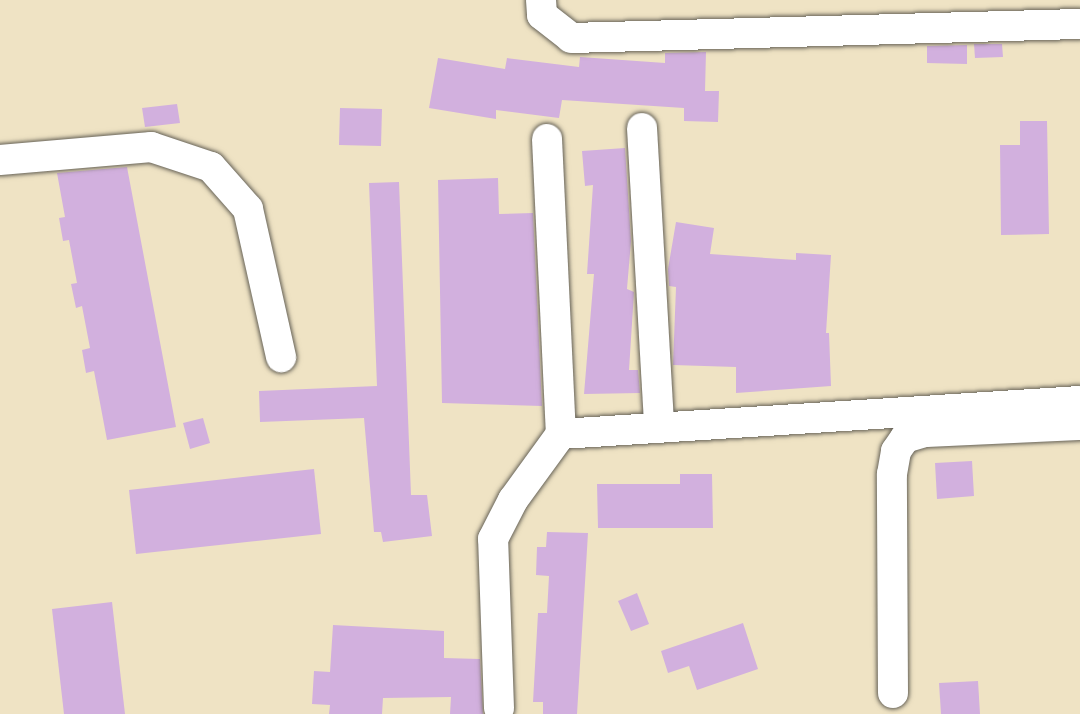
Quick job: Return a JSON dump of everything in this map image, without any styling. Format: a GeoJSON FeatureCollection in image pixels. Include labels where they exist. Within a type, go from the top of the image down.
{"type":"FeatureCollection","features":[{"type":"Feature","properties":{"kind":"street"},"geometry":{"type":"LineString","coordinates":[[541,0],[542,15],[571,38],[1080,24]]}},
{"type":"Feature","properties":{"kind":"street"},"geometry":{"type":"LineString","coordinates":[[642,128],[659,425]]}},
{"type":"Feature","properties":{"kind":"street"},"geometry":{"type":"LineString","coordinates":[[499,708],[493,539],[513,500],[561,434],[547,139]]}},
{"type":"Feature","properties":{"kind":"street"},"geometry":{"type":"LineString","coordinates":[[0,160],[151,146],[211,167],[248,209],[281,357]]}},
{"type":"Feature","properties":{"kind":"street"},"geometry":{"type":"LineString","coordinates":[[561,434],[659,425],[1080,401]]}},
{"type":"Feature","properties":{"kind":"street"},"geometry":{"type":"LineString","coordinates":[[893,693],[892,474],[896,451],[905,438],[925,432],[1080,425]]}},
{"type":"Feature","properties":{"kind":"building"},"geometry":{"type":"Polygon","coordinates":[[[974,44],[1002,44],[1003,57],[975,58],[974,44]]]}},
{"type":"Feature","properties":{"kind":"building"},"geometry":{"type":"Polygon","coordinates":[[[967,45],[967,64],[927,63],[927,46],[967,45]]]}},
{"type":"Feature","properties":{"kind":"building"},"geometry":{"type":"Polygon","coordinates":[[[706,52],[705,91],[719,91],[718,122],[684,121],[684,108],[562,100],[559,118],[496,110],[496,119],[429,108],[438,58],[505,69],[507,58],[579,67],[580,57],[665,63],[665,53],[706,52]]]}},
{"type":"Feature","properties":{"kind":"building"},"geometry":{"type":"Polygon","coordinates":[[[177,104],[180,123],[145,127],[142,108],[177,104]]]}},
{"type":"Feature","properties":{"kind":"building"},"geometry":{"type":"Polygon","coordinates":[[[340,108],[382,109],[381,146],[339,145],[340,108]]]}},
{"type":"Feature","properties":{"kind":"building"},"geometry":{"type":"Polygon","coordinates":[[[1020,121],[1047,121],[1049,234],[1001,235],[1000,145],[1020,145],[1020,121]]]}},
{"type":"Feature","properties":{"kind":"building"},"geometry":{"type":"Polygon","coordinates":[[[625,148],[631,241],[627,289],[634,292],[629,370],[638,370],[640,393],[584,394],[594,274],[587,274],[593,185],[585,186],[582,151],[625,148]]]}},
{"type":"Feature","properties":{"kind":"building"},"geometry":{"type":"Polygon","coordinates":[[[127,167],[176,427],[107,440],[94,371],[86,373],[82,350],[90,348],[82,306],[76,308],[71,284],[77,283],[69,240],[63,241],[59,218],[65,217],[57,173],[127,167]]]}},
{"type":"Feature","properties":{"kind":"building"},"geometry":{"type":"Polygon","coordinates":[[[498,178],[499,214],[533,213],[542,406],[442,403],[438,180],[498,178]]]}},
{"type":"Feature","properties":{"kind":"building"},"geometry":{"type":"Polygon","coordinates":[[[399,182],[411,495],[427,495],[432,536],[383,542],[381,532],[374,532],[364,418],[260,422],[259,391],[377,386],[369,183],[399,182]]]}},
{"type":"Feature","properties":{"kind":"building"},"geometry":{"type":"Polygon","coordinates":[[[676,222],[714,228],[710,254],[796,260],[796,253],[831,255],[826,333],[829,333],[831,386],[736,393],[736,367],[673,365],[676,287],[669,286],[668,269],[676,222]]]}},
{"type":"Feature","properties":{"kind":"building"},"geometry":{"type":"Polygon","coordinates":[[[203,418],[210,443],[190,449],[183,423],[203,418]]]}},
{"type":"Feature","properties":{"kind":"building"},"geometry":{"type":"Polygon","coordinates":[[[972,461],[974,496],[937,499],[935,463],[972,461]]]}},
{"type":"Feature","properties":{"kind":"building"},"geometry":{"type":"Polygon","coordinates":[[[314,469],[321,534],[136,554],[129,490],[314,469]]]}},
{"type":"Feature","properties":{"kind":"building"},"geometry":{"type":"Polygon","coordinates":[[[680,474],[712,474],[713,528],[598,528],[597,484],[680,484],[680,474]]]}},
{"type":"Feature","properties":{"kind":"building"},"geometry":{"type":"Polygon","coordinates":[[[547,532],[588,533],[577,714],[543,714],[543,702],[533,702],[538,613],[547,613],[549,576],[536,575],[537,547],[546,547],[547,532]]]}},
{"type":"Feature","properties":{"kind":"building"},"geometry":{"type":"Polygon","coordinates":[[[637,593],[649,624],[631,631],[618,601],[637,593]]]}},
{"type":"Feature","properties":{"kind":"building"},"geometry":{"type":"Polygon","coordinates":[[[112,602],[125,714],[64,714],[52,609],[112,602]]]}},
{"type":"Feature","properties":{"kind":"building"},"geometry":{"type":"Polygon","coordinates":[[[743,623],[758,669],[697,690],[689,666],[668,673],[661,651],[743,623]]]}},
{"type":"Feature","properties":{"kind":"building"},"geometry":{"type":"Polygon","coordinates":[[[333,625],[444,631],[444,658],[480,659],[483,714],[450,714],[451,697],[383,698],[382,714],[329,714],[330,705],[312,704],[314,671],[330,672],[333,625]]]}},
{"type":"Feature","properties":{"kind":"building"},"geometry":{"type":"Polygon","coordinates":[[[978,681],[980,714],[941,714],[939,683],[978,681]]]}}]}
